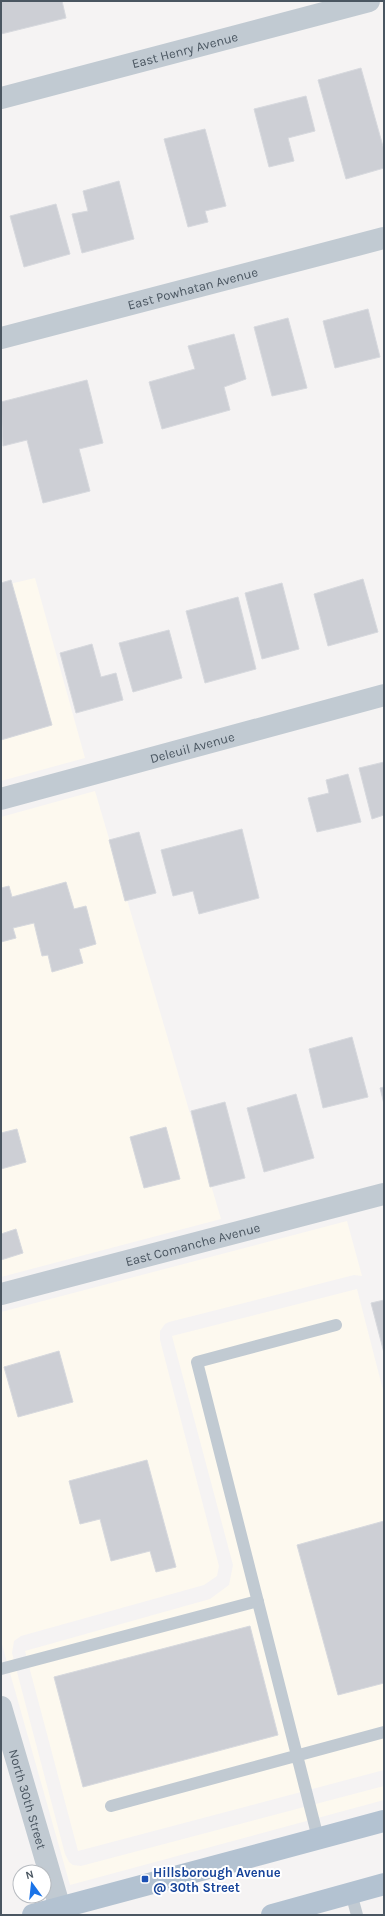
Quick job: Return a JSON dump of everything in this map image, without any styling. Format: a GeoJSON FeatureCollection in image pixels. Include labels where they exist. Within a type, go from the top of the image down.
{"type":"FeatureCollection","features":[{"type":"Feature","properties":{"kind":"main road"},"geometry":{"type":"LineString","coordinates":[[33,1915],[61,1911],[384,1820]]}},
{"type":"Feature","properties":{"kind":"main road"},"geometry":{"type":"LineString","coordinates":[[272,1915],[384,1884]]}},
{"type":"Feature","properties":{"kind":"street","name":"East Henry Avenue"},"geometry":{"type":"LineString","coordinates":[[1,98],[369,1]]}},
{"type":"Feature","properties":{"kind":"street","name":"East Powhatan Avenue"},"geometry":{"type":"LineString","coordinates":[[1,338],[384,238]]}},
{"type":"Feature","properties":{"kind":"street","name":"Deleuil Avenue"},"geometry":{"type":"LineString","coordinates":[[1,799],[384,695]]}},
{"type":"Feature","properties":{"kind":"street","name":"East Comanche Avenue"},"geometry":{"type":"LineString","coordinates":[[1,1294],[384,1194]]}},
{"type":"Feature","properties":{"kind":"street","name":"North 30th Street"},"geometry":{"type":"LineString","coordinates":[[1,1706],[61,1911]]}},
{"type":"Feature","properties":{"kind":"lane"},"geometry":{"type":"LineString","coordinates":[[318,1838],[197,1362],[336,1326]]}},
{"type":"Feature","properties":{"kind":"lane"},"geometry":{"type":"LineString","coordinates":[[1,1669],[258,1602]]}},
{"type":"Feature","properties":{"kind":"lane"},"geometry":{"type":"LineString","coordinates":[[111,1806],[384,1732]]}},
{"type":"Feature","properties":{"kind":"lane"},"geometry":{"type":"LineString","coordinates":[[351,1893],[357,1915]]}},
{"type":"Feature","properties":{"kind":"shaded area"},"geometry":{"type":"Polygon","coordinates":[[[35,578],[85,758],[1,781],[1,586],[35,578]]]}},
{"type":"Feature","properties":{"kind":"shaded area"},"geometry":{"type":"Polygon","coordinates":[[[95,791],[221,1219],[1,1277],[1,817],[95,791]]]}},
{"type":"Feature","properties":{"kind":"shaded area"},"geometry":{"type":"Polygon","coordinates":[[[347,1221],[362,1276],[354,1275],[169,1322],[165,1324],[160,1331],[160,1340],[219,1566],[217,1576],[204,1585],[21,1636],[14,1641],[12,1653],[65,1854],[69,1862],[73,1865],[81,1866],[384,1786],[384,1800],[70,1885],[1,1641],[1,1312],[347,1221]]]}},
{"type":"Feature","properties":{"kind":"shaded area"},"geometry":{"type":"Polygon","coordinates":[[[357,1289],[384,1394],[384,1770],[78,1851],[25,1651],[210,1599],[229,1585],[233,1565],[172,1336],[357,1289]]]}},
{"type":"Feature","properties":{"kind":"building"},"geometry":{"type":"Polygon","coordinates":[[[1,1],[62,1],[66,18],[1,34],[1,1]]]}},
{"type":"Feature","properties":{"kind":"building"},"geometry":{"type":"Polygon","coordinates":[[[361,68],[384,150],[384,168],[346,179],[318,80],[361,68]]]}},
{"type":"Feature","properties":{"kind":"building"},"geometry":{"type":"Polygon","coordinates":[[[306,96],[315,131],[288,138],[294,161],[269,167],[254,109],[306,96]]]}},
{"type":"Feature","properties":{"kind":"building"},"geometry":{"type":"Polygon","coordinates":[[[205,129],[226,206],[205,211],[208,222],[188,227],[164,139],[205,129]]]}},
{"type":"Feature","properties":{"kind":"building"},"geometry":{"type":"Polygon","coordinates":[[[119,181],[134,239],[82,253],[72,214],[88,211],[83,191],[119,181]]]}},
{"type":"Feature","properties":{"kind":"building"},"geometry":{"type":"Polygon","coordinates":[[[56,204],[70,254],[24,267],[10,216],[56,204]]]}},
{"type":"Feature","properties":{"kind":"building"},"geometry":{"type":"Polygon","coordinates":[[[368,309],[380,357],[335,368],[323,321],[368,309]]]}},
{"type":"Feature","properties":{"kind":"building"},"geometry":{"type":"Polygon","coordinates":[[[288,318],[307,388],[272,396],[254,327],[288,318]]]}},
{"type":"Feature","properties":{"kind":"building"},"geometry":{"type":"Polygon","coordinates":[[[234,334],[246,379],[224,387],[230,410],[162,429],[149,382],[195,369],[188,346],[234,334]]]}},
{"type":"Feature","properties":{"kind":"building"},"geometry":{"type":"Polygon","coordinates":[[[87,380],[103,443],[79,449],[90,491],[43,503],[27,440],[3,446],[1,402],[87,380]]]}},
{"type":"Feature","properties":{"kind":"building"},"geometry":{"type":"Polygon","coordinates":[[[363,579],[378,632],[328,646],[314,594],[363,579]]]}},
{"type":"Feature","properties":{"kind":"building"},"geometry":{"type":"Polygon","coordinates":[[[11,580],[52,725],[1,740],[1,583],[11,580]]]}},
{"type":"Feature","properties":{"kind":"building"},"geometry":{"type":"Polygon","coordinates":[[[282,583],[299,649],[262,659],[245,593],[282,583]]]}},
{"type":"Feature","properties":{"kind":"building"},"geometry":{"type":"Polygon","coordinates":[[[238,597],[256,669],[205,683],[186,611],[238,597]]]}},
{"type":"Feature","properties":{"kind":"building"},"geometry":{"type":"Polygon","coordinates":[[[169,630],[182,678],[133,692],[119,643],[169,630]]]}},
{"type":"Feature","properties":{"kind":"building"},"geometry":{"type":"Polygon","coordinates":[[[92,644],[101,677],[116,673],[123,700],[76,713],[60,653],[92,644]]]}},
{"type":"Feature","properties":{"kind":"building"},"geometry":{"type":"Polygon","coordinates":[[[384,762],[384,815],[372,819],[359,768],[384,762]]]}},
{"type":"Feature","properties":{"kind":"building"},"geometry":{"type":"Polygon","coordinates":[[[348,774],[361,822],[317,832],[308,798],[329,793],[326,780],[348,774]]]}},
{"type":"Feature","properties":{"kind":"building"},"geometry":{"type":"Polygon","coordinates":[[[242,829],[259,898],[199,914],[193,891],[173,896],[161,850],[242,829]]]}},
{"type":"Feature","properties":{"kind":"building"},"geometry":{"type":"Polygon","coordinates":[[[139,832],[156,893],[125,901],[109,840],[139,832]]]}},
{"type":"Feature","properties":{"kind":"building"},"geometry":{"type":"Polygon","coordinates":[[[66,882],[74,909],[86,906],[96,944],[79,949],[83,963],[52,972],[48,955],[42,956],[34,923],[13,928],[16,938],[1,942],[1,888],[9,886],[12,897],[66,882]]]}},
{"type":"Feature","properties":{"kind":"building"},"geometry":{"type":"Polygon","coordinates":[[[352,1037],[368,1097],[323,1108],[309,1049],[352,1037]]]}},
{"type":"Feature","properties":{"kind":"building"},"geometry":{"type":"Polygon","coordinates":[[[384,1087],[384,1104],[380,1088],[384,1087]]]}},
{"type":"Feature","properties":{"kind":"building"},"geometry":{"type":"Polygon","coordinates":[[[296,1094],[314,1158],[264,1172],[247,1108],[296,1094]]]}},
{"type":"Feature","properties":{"kind":"building"},"geometry":{"type":"Polygon","coordinates":[[[225,1102],[245,1178],[210,1187],[191,1111],[225,1102]]]}},
{"type":"Feature","properties":{"kind":"building"},"geometry":{"type":"Polygon","coordinates":[[[166,1127],[180,1179],[144,1188],[130,1137],[166,1127]]]}},
{"type":"Feature","properties":{"kind":"building"},"geometry":{"type":"Polygon","coordinates":[[[17,1129],[26,1162],[1,1169],[1,1133],[17,1129]]]}},
{"type":"Feature","properties":{"kind":"building"},"geometry":{"type":"Polygon","coordinates":[[[16,1229],[23,1253],[1,1260],[1,1234],[16,1229]]]}},
{"type":"Feature","properties":{"kind":"building"},"geometry":{"type":"Polygon","coordinates":[[[384,1300],[384,1353],[371,1303],[384,1300]]]}},
{"type":"Feature","properties":{"kind":"building"},"geometry":{"type":"Polygon","coordinates":[[[59,1351],[73,1402],[18,1417],[4,1367],[59,1351]]]}},
{"type":"Feature","properties":{"kind":"building"},"geometry":{"type":"Polygon","coordinates":[[[147,1460],[176,1567],[156,1572],[150,1551],[111,1561],[100,1519],[80,1524],[69,1481],[147,1460]]]}},
{"type":"Feature","properties":{"kind":"building"},"geometry":{"type":"Polygon","coordinates":[[[384,1521],[384,1683],[338,1695],[297,1545],[384,1521]]]}},
{"type":"Feature","properties":{"kind":"building"},"geometry":{"type":"Polygon","coordinates":[[[250,1626],[278,1735],[83,1787],[54,1677],[250,1626]]]}},
{"type":"Feature","properties":{"kind":"place","name":"Hillsborough Avenue @ 30th Street"},"geometry":{"type":"Point","coordinates":[145,1879]}}]}
